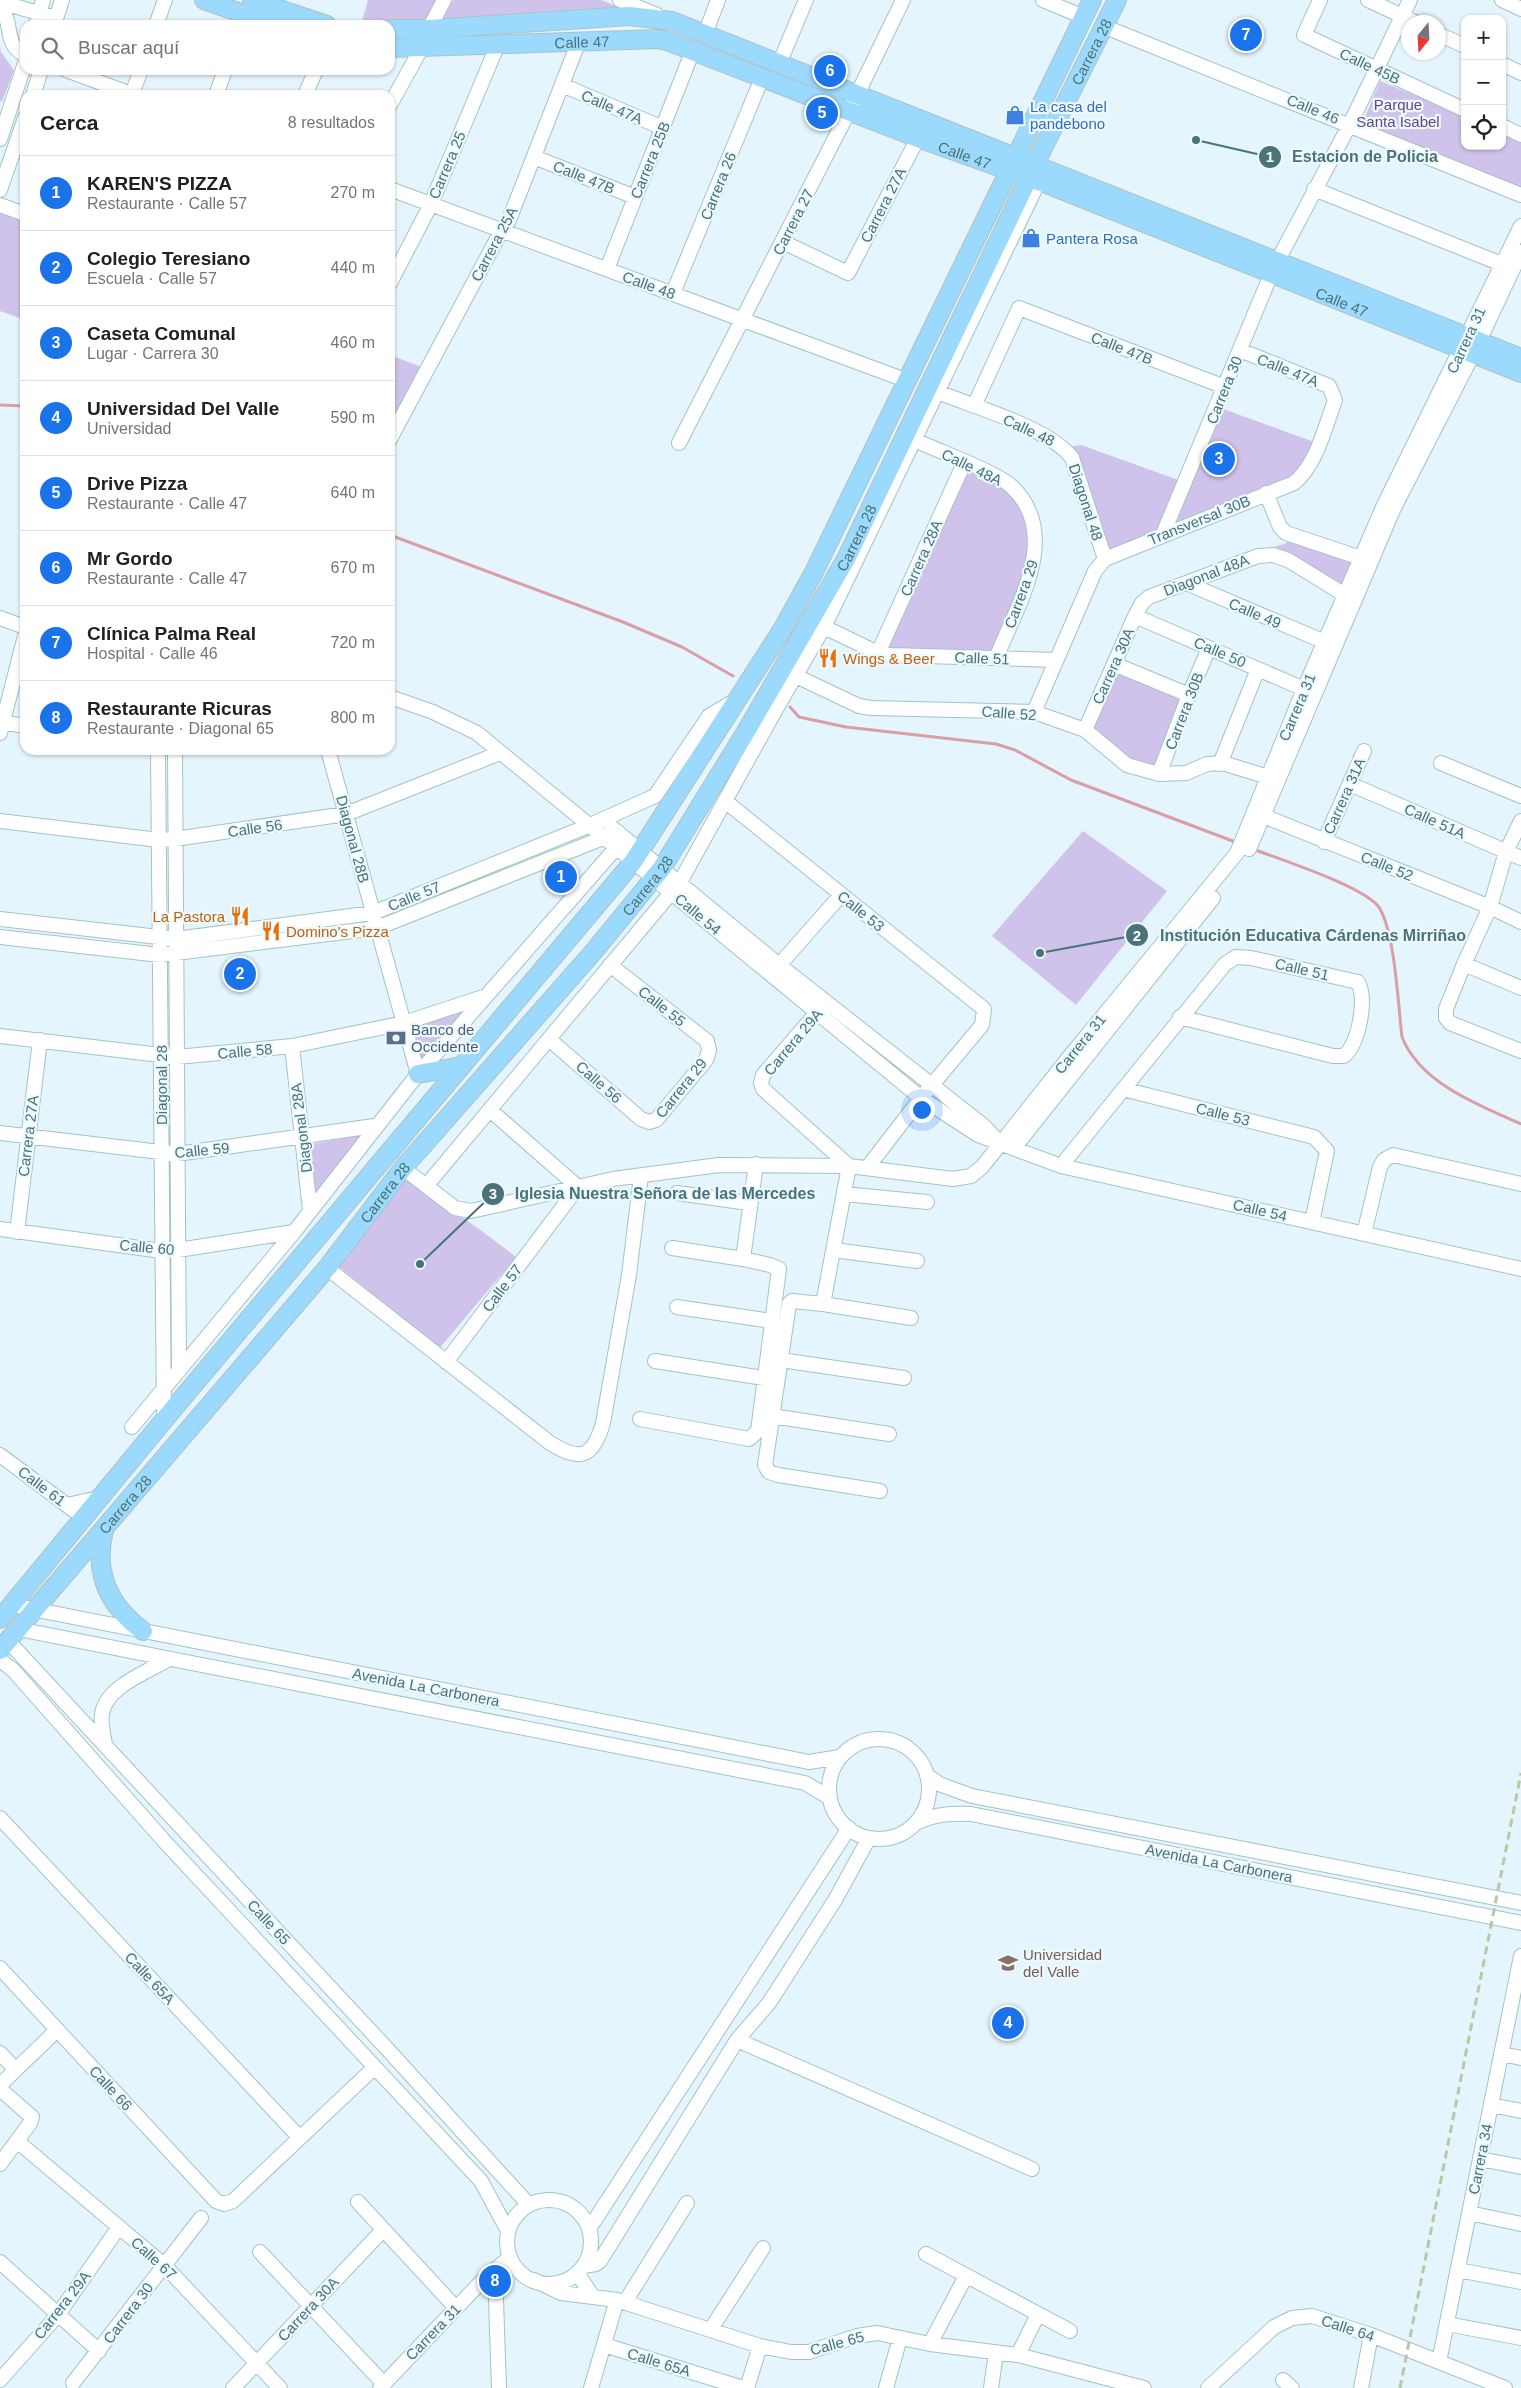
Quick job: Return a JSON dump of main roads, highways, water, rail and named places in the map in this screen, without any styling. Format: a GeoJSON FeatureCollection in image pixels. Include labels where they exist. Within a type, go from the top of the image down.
{"type":"FeatureCollection","features":[{"type":"Feature","properties":{"kind":"main road"},"geometry":{"type":"LineString","coordinates":[[204,0],[242,10],[299,20]]}},
{"type":"Feature","properties":{"kind":"main road","name":"Carrera 28"},"geometry":{"type":"LineString","coordinates":[[0,1620],[164,1420],[637,856],[782,630],[814,572],[1092,0]]}},
{"type":"Feature","properties":{"kind":"main road","name":"Carrera 28"},"geometry":{"type":"LineString","coordinates":[[6,1653],[34,1610],[104,1530],[240,1367],[327,1268],[403,1168],[658,873],[819,608],[922,414],[1116,0]]}},
{"type":"Feature","properties":{"kind":"main road"},"geometry":{"type":"LineString","coordinates":[[242,10],[264,20]]}},
{"type":"Feature","properties":{"kind":"main road","name":"Calle 47"},"geometry":{"type":"LineString","coordinates":[[395,29],[429,29],[629,16],[672,21],[857,96],[1013,163],[1034,174],[1275,266],[1470,346],[1521,373]]}},
{"type":"Feature","properties":{"kind":"main road","name":"Calle 47"},"geometry":{"type":"LineString","coordinates":[[395,48],[658,38],[918,138],[1013,163]]}},
{"type":"Feature","properties":{"kind":"main road","name":"Calle 47"},"geometry":{"type":"LineString","coordinates":[[1470,346],[1521,358]]}},
{"type":"Feature","properties":{"kind":"main road"},"geometry":{"type":"LineString","coordinates":[[418,1074],[462,1066]]}},
{"type":"Feature","properties":{"kind":"main road"},"geometry":{"type":"LineString","coordinates":[[104,1530],[100,1556],[106,1588],[123,1615],[143,1631]]}},
{"type":"Feature","properties":{"kind":"waterway"},"geometry":{"type":"LineString","coordinates":[[0,405],[20,406]]}},
{"type":"Feature","properties":{"kind":"waterway"},"geometry":{"type":"LineString","coordinates":[[395,537],[623,622],[682,647],[733,676]]}},
{"type":"Feature","properties":{"kind":"waterway"},"geometry":{"type":"LineString","coordinates":[[790,707],[799,717],[846,727],[996,744],[1015,750],[1071,780],[1238,843]]}},
{"type":"Feature","properties":{"kind":"waterway"},"geometry":{"type":"LineString","coordinates":[[1253,849],[1342,883],[1359,892],[1380,909],[1389,935],[1392,952],[1402,1037],[1411,1053],[1436,1080],[1452,1091],[1521,1124]]}},
{"type":"Feature","properties":{"kind":"railway"},"geometry":{"type":"LineString","coordinates":[[1400,2388],[1521,1773]]}},
{"type":"Feature","properties":{"kind":"place","name":"Clínica Palma Real"},"geometry":{"type":"Point","coordinates":[1246,35]}},
{"type":"Feature","properties":{"kind":"place","name":"Mr Gordo"},"geometry":{"type":"Point","coordinates":[830,71]}},
{"type":"Feature","properties":{"kind":"place","name":"Drive Pizza"},"geometry":{"type":"Point","coordinates":[822,113]}},
{"type":"Feature","properties":{"kind":"place","name":"La casa del pandebono"},"geometry":{"type":"Point","coordinates":[1015,115]}},
{"type":"Feature","properties":{"kind":"place","name":"Estacion de Policia"},"geometry":{"type":"Point","coordinates":[1196,140]}},
{"type":"Feature","properties":{"kind":"place","name":"Pantera Rosa"},"geometry":{"type":"Point","coordinates":[1031,238]}},
{"type":"Feature","properties":{"kind":"place","name":"Caseta Comunal"},"geometry":{"type":"Point","coordinates":[1219,459]}},
{"type":"Feature","properties":{"kind":"place","name":"Wings & Beer"},"geometry":{"type":"Point","coordinates":[828,658]}},
{"type":"Feature","properties":{"kind":"place","name":"KAREN'S PIZZA"},"geometry":{"type":"Point","coordinates":[561,877]}},
{"type":"Feature","properties":{"kind":"place","name":"La Pastora"},"geometry":{"type":"Point","coordinates":[240,916]}},
{"type":"Feature","properties":{"kind":"place","name":"Domino's Pizza"},"geometry":{"type":"Point","coordinates":[271,931]}},
{"type":"Feature","properties":{"kind":"place","name":"Institución Educativa Cárdenas Mirriñao"},"geometry":{"type":"Point","coordinates":[1040,953]}},
{"type":"Feature","properties":{"kind":"place","name":"Colegio Teresiano"},"geometry":{"type":"Point","coordinates":[240,974]}},
{"type":"Feature","properties":{"kind":"place","name":"Banco de Occidente"},"geometry":{"type":"Point","coordinates":[396,1038]}},
{"type":"Feature","properties":{"kind":"place","name":"Iglesia Nuestra Señora de las Mercedes"},"geometry":{"type":"Point","coordinates":[420,1264]}},
{"type":"Feature","properties":{"kind":"place","name":"Universidad del Valle"},"geometry":{"type":"Point","coordinates":[1008,1963]}},
{"type":"Feature","properties":{"kind":"place","name":"Universidad Del Valle"},"geometry":{"type":"Point","coordinates":[1008,2023]}},
{"type":"Feature","properties":{"kind":"place","name":"Restaurante Ricuras"},"geometry":{"type":"Point","coordinates":[495,2281]}},
{"type":"Feature","properties":{"kind":"park label","name":"Parque Santa Isabel"},"geometry":{"type":"Point","coordinates":[1398,112]}}]}
